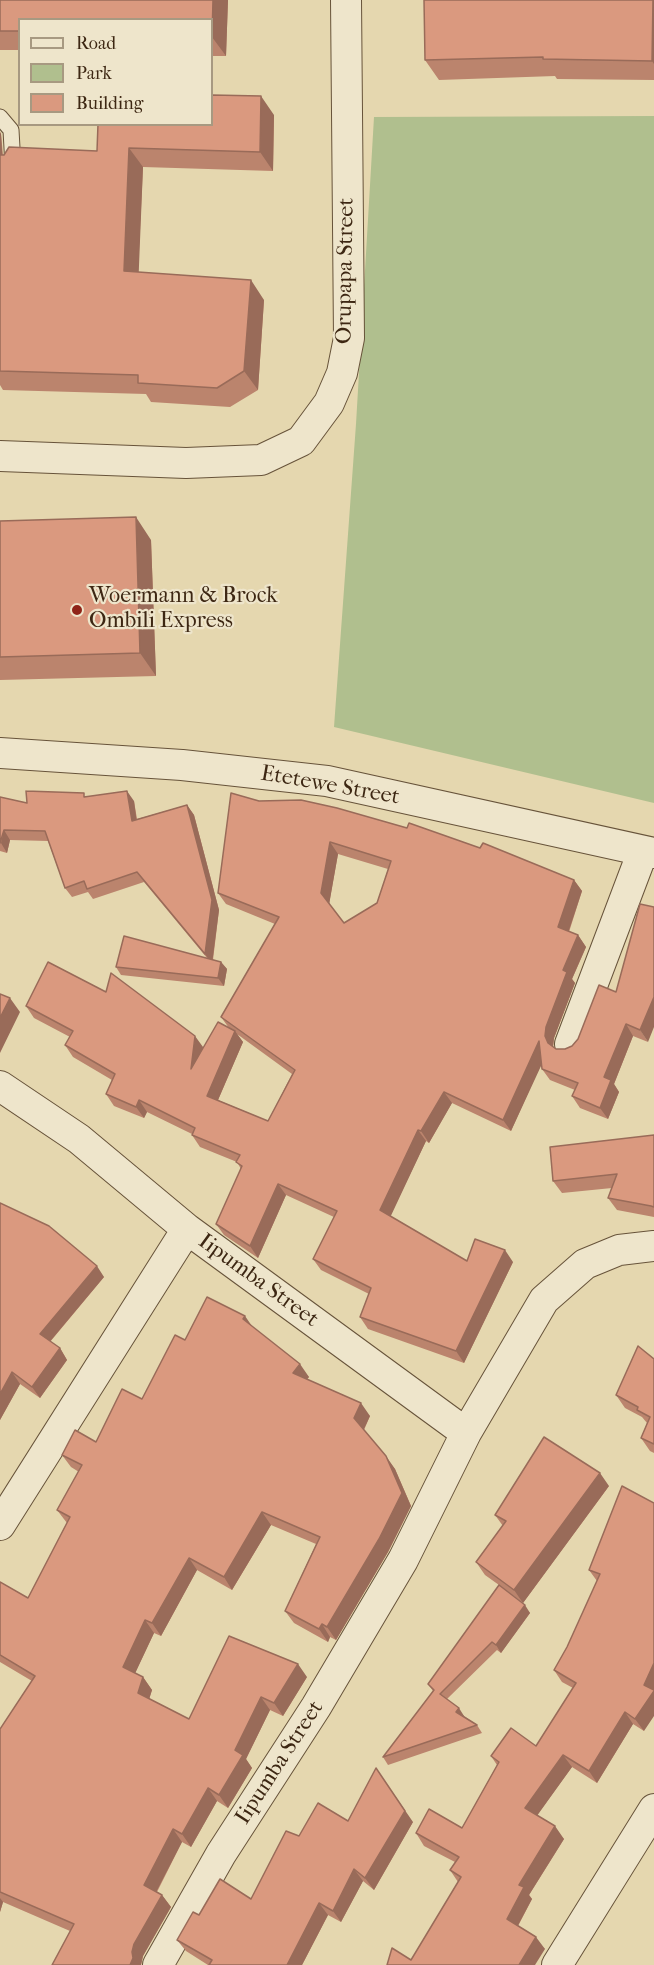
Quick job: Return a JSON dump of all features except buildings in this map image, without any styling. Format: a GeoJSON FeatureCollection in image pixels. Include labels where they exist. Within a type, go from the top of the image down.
{"type":"FeatureCollection","features":[{"type":"Feature","properties":{"kind":"street","name":"Orupapa Street"},"geometry":{"type":"LineString","coordinates":[[0,456],[186,463],[261,460],[301,441],[308,432],[329,403],[342,373],[348,338],[346,0]]}},
{"type":"Feature","properties":{"kind":"street","name":"Etetewe Street"},"geometry":{"type":"LineString","coordinates":[[0,753],[182,765],[327,781],[648,852]]}},
{"type":"Feature","properties":{"kind":"street"},"geometry":{"type":"LineString","coordinates":[[570,1044],[648,852]]}},
{"type":"Feature","properties":{"kind":"street"},"geometry":{"type":"LineString","coordinates":[[0,1086],[79,1139],[187,1229]]}},
{"type":"Feature","properties":{"kind":"street","name":"Iipumba Street"},"geometry":{"type":"LineString","coordinates":[[0,1524],[187,1229],[466,1433]]}},
{"type":"Feature","properties":{"kind":"street","name":"Iipumba Street"},"geometry":{"type":"LineString","coordinates":[[158,1965],[221,1854],[316,1707],[403,1560],[466,1433],[544,1300],[585,1264],[619,1250],[654,1246]]}},
{"type":"Feature","properties":{"kind":"street"},"geometry":{"type":"LineString","coordinates":[[557,1965],[654,1809]]}},
{"type":"Feature","properties":{"kind":"lane"},"geometry":{"type":"LineString","coordinates":[[0,117],[11,130],[13,166]]}},
{"type":"Feature","properties":{"kind":"green space"},"geometry":{"type":"Polygon","coordinates":[[[654,116],[654,803],[334,727],[356,424],[374,117],[654,116]]]}},
{"type":"Feature","properties":{"kind":"place","name":"Woermann & Brock Ombili Express"},"geometry":{"type":"Point","coordinates":[77,610]}}]}
